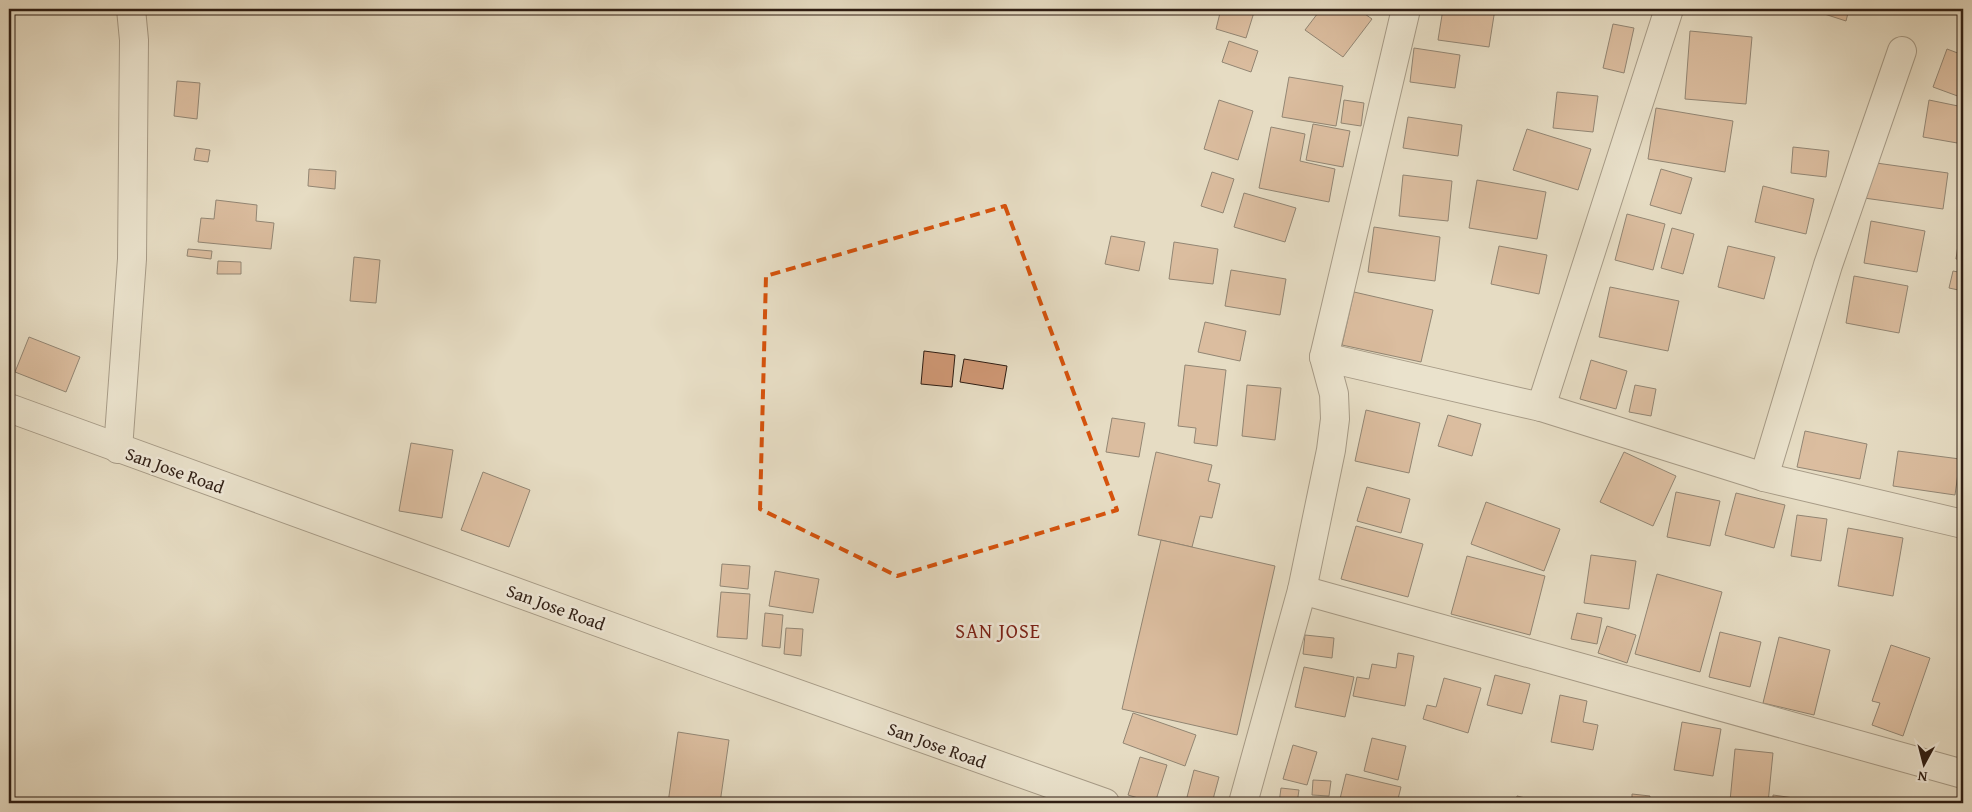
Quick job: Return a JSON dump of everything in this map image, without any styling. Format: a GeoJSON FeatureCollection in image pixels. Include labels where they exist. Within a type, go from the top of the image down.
{"type":"FeatureCollection","features":[{"type":"Feature","properties":{"kind":"street"},"geometry":{"type":"LineString","coordinates":[[118,449],[132,259],[134,40],[131,9]]}},
{"type":"Feature","properties":{"kind":"street"},"geometry":{"type":"LineString","coordinates":[[1242,803],[1302,590],[1335,419],[1334,394],[1324,357],[1406,9]]}},
{"type":"Feature","properties":{"kind":"street"},"geometry":{"type":"LineString","coordinates":[[1541,407],[1670,9]]}},
{"type":"Feature","properties":{"kind":"street"},"geometry":{"type":"LineString","coordinates":[[1764,477],[1828,265],[1902,52]]}},
{"type":"Feature","properties":{"kind":"street"},"geometry":{"type":"LineString","coordinates":[[1324,357],[1541,407],[1764,477],[1963,524]]}},
{"type":"Feature","properties":{"kind":"street","name":"San Jose Road"},"geometry":{"type":"LineString","coordinates":[[9,408],[118,449],[1105,803]]}},
{"type":"Feature","properties":{"kind":"street"},"geometry":{"type":"LineString","coordinates":[[1302,590],[1963,774]]}},
{"type":"Feature","properties":{"kind":"highlighted area"},"geometry":{"type":"Polygon","coordinates":[[[1005,206],[1117,510],[897,576],[760,509],[766,276],[1005,206]]]}},
{"type":"Feature","properties":{"kind":"building"},"geometry":{"type":"Polygon","coordinates":[[[1221,9],[1255,9],[1246,38],[1216,29],[1221,9]]]}},
{"type":"Feature","properties":{"kind":"building"},"geometry":{"type":"Polygon","coordinates":[[[1321,9],[1358,9],[1372,19],[1343,57],[1305,30],[1321,9]]]}},
{"type":"Feature","properties":{"kind":"building"},"geometry":{"type":"Polygon","coordinates":[[[1443,9],[1495,9],[1489,47],[1438,40],[1443,9]]]}},
{"type":"Feature","properties":{"kind":"building"},"geometry":{"type":"Polygon","coordinates":[[[1809,9],[1849,9],[1846,21],[1809,9]]]}},
{"type":"Feature","properties":{"kind":"building"},"geometry":{"type":"Polygon","coordinates":[[[1613,24],[1634,28],[1624,73],[1603,68],[1613,24]]]}},
{"type":"Feature","properties":{"kind":"building"},"geometry":{"type":"Polygon","coordinates":[[[1690,31],[1752,37],[1746,104],[1685,99],[1690,31]]]}},
{"type":"Feature","properties":{"kind":"building"},"geometry":{"type":"Polygon","coordinates":[[[1229,41],[1258,51],[1251,72],[1222,62],[1229,41]]]}},
{"type":"Feature","properties":{"kind":"building"},"geometry":{"type":"Polygon","coordinates":[[[1414,48],[1460,55],[1455,88],[1410,82],[1414,48]]]}},
{"type":"Feature","properties":{"kind":"building"},"geometry":{"type":"Polygon","coordinates":[[[1947,49],[1963,55],[1963,98],[1933,87],[1947,49]]]}},
{"type":"Feature","properties":{"kind":"building"},"geometry":{"type":"Polygon","coordinates":[[[1289,77],[1343,86],[1336,126],[1282,117],[1289,77]]]}},
{"type":"Feature","properties":{"kind":"building"},"geometry":{"type":"Polygon","coordinates":[[[177,81],[200,83],[197,119],[174,116],[177,81]]]}},
{"type":"Feature","properties":{"kind":"building"},"geometry":{"type":"Polygon","coordinates":[[[1557,92],[1598,96],[1593,132],[1553,128],[1557,92]]]}},
{"type":"Feature","properties":{"kind":"building"},"geometry":{"type":"Polygon","coordinates":[[[1219,100],[1253,111],[1238,160],[1204,149],[1219,100]]]}},
{"type":"Feature","properties":{"kind":"building"},"geometry":{"type":"Polygon","coordinates":[[[1344,100],[1364,103],[1361,126],[1341,123],[1344,100]]]}},
{"type":"Feature","properties":{"kind":"building"},"geometry":{"type":"Polygon","coordinates":[[[1929,100],[1963,107],[1963,144],[1923,137],[1929,100]]]}},
{"type":"Feature","properties":{"kind":"building"},"geometry":{"type":"Polygon","coordinates":[[[1656,108],[1733,121],[1725,172],[1648,159],[1656,108]]]}},
{"type":"Feature","properties":{"kind":"building"},"geometry":{"type":"Polygon","coordinates":[[[1408,117],[1462,125],[1458,156],[1403,148],[1408,117]]]}},
{"type":"Feature","properties":{"kind":"building"},"geometry":{"type":"Polygon","coordinates":[[[1313,124],[1350,131],[1343,167],[1306,160],[1313,124]]]}},
{"type":"Feature","properties":{"kind":"building"},"geometry":{"type":"Polygon","coordinates":[[[1271,127],[1305,134],[1300,161],[1335,169],[1329,202],[1259,188],[1271,127]]]}},
{"type":"Feature","properties":{"kind":"building"},"geometry":{"type":"Polygon","coordinates":[[[1527,129],[1591,149],[1578,190],[1513,170],[1527,129]]]}},
{"type":"Feature","properties":{"kind":"building"},"geometry":{"type":"Polygon","coordinates":[[[1793,147],[1829,151],[1826,177],[1791,173],[1793,147]]]}},
{"type":"Feature","properties":{"kind":"building"},"geometry":{"type":"Polygon","coordinates":[[[196,148],[210,150],[208,162],[194,160],[196,148]]]}},
{"type":"Feature","properties":{"kind":"building"},"geometry":{"type":"Polygon","coordinates":[[[1869,162],[1948,173],[1943,209],[1864,198],[1869,162]]]}},
{"type":"Feature","properties":{"kind":"building"},"geometry":{"type":"Polygon","coordinates":[[[309,169],[336,171],[335,189],[308,186],[309,169]]]}},
{"type":"Feature","properties":{"kind":"building"},"geometry":{"type":"Polygon","coordinates":[[[1661,169],[1692,178],[1681,214],[1650,205],[1661,169]]]}},
{"type":"Feature","properties":{"kind":"building"},"geometry":{"type":"Polygon","coordinates":[[[1212,172],[1234,179],[1223,213],[1201,206],[1212,172]]]}},
{"type":"Feature","properties":{"kind":"building"},"geometry":{"type":"Polygon","coordinates":[[[1403,175],[1452,181],[1448,221],[1399,216],[1403,175]]]}},
{"type":"Feature","properties":{"kind":"building"},"geometry":{"type":"Polygon","coordinates":[[[1477,180],[1546,192],[1537,239],[1469,228],[1477,180]]]}},
{"type":"Feature","properties":{"kind":"building"},"geometry":{"type":"Polygon","coordinates":[[[1763,186],[1814,199],[1806,234],[1755,222],[1763,186]]]}},
{"type":"Feature","properties":{"kind":"building"},"geometry":{"type":"Polygon","coordinates":[[[1244,193],[1296,208],[1285,242],[1234,227],[1244,193]]]}},
{"type":"Feature","properties":{"kind":"building"},"geometry":{"type":"Polygon","coordinates":[[[216,200],[257,205],[256,221],[274,223],[271,249],[198,242],[201,218],[214,219],[216,200]]]}},
{"type":"Feature","properties":{"kind":"building"},"geometry":{"type":"Polygon","coordinates":[[[1627,214],[1665,224],[1653,270],[1615,260],[1627,214]]]}},
{"type":"Feature","properties":{"kind":"building"},"geometry":{"type":"Polygon","coordinates":[[[1871,221],[1925,231],[1917,272],[1864,263],[1871,221]]]}},
{"type":"Feature","properties":{"kind":"building"},"geometry":{"type":"Polygon","coordinates":[[[1374,227],[1440,237],[1435,281],[1368,272],[1374,227]]]}},
{"type":"Feature","properties":{"kind":"building"},"geometry":{"type":"Polygon","coordinates":[[[1672,228],[1694,234],[1683,274],[1661,268],[1672,228]]]}},
{"type":"Feature","properties":{"kind":"building"},"geometry":{"type":"Polygon","coordinates":[[[1111,236],[1145,242],[1139,271],[1105,264],[1111,236]]]}},
{"type":"Feature","properties":{"kind":"building"},"geometry":{"type":"Polygon","coordinates":[[[1959,238],[1963,239],[1963,260],[1956,259],[1959,238]]]}},
{"type":"Feature","properties":{"kind":"building"},"geometry":{"type":"Polygon","coordinates":[[[1174,242],[1218,249],[1213,284],[1169,279],[1174,242]]]}},
{"type":"Feature","properties":{"kind":"building"},"geometry":{"type":"Polygon","coordinates":[[[1499,246],[1547,255],[1539,294],[1491,284],[1499,246]]]}},
{"type":"Feature","properties":{"kind":"building"},"geometry":{"type":"Polygon","coordinates":[[[1728,246],[1775,257],[1764,299],[1718,287],[1728,246]]]}},
{"type":"Feature","properties":{"kind":"building"},"geometry":{"type":"Polygon","coordinates":[[[188,249],[212,251],[211,259],[187,256],[188,249]]]}},
{"type":"Feature","properties":{"kind":"building"},"geometry":{"type":"Polygon","coordinates":[[[354,257],[380,260],[376,303],[350,301],[354,257]]]}},
{"type":"Feature","properties":{"kind":"building"},"geometry":{"type":"Polygon","coordinates":[[[218,261],[241,262],[241,274],[217,274],[218,261]]]}},
{"type":"Feature","properties":{"kind":"building"},"geometry":{"type":"Polygon","coordinates":[[[1231,270],[1286,279],[1280,315],[1225,306],[1231,270]]]}},
{"type":"Feature","properties":{"kind":"building"},"geometry":{"type":"Polygon","coordinates":[[[1953,271],[1963,273],[1963,291],[1949,288],[1953,271]]]}},
{"type":"Feature","properties":{"kind":"building"},"geometry":{"type":"Polygon","coordinates":[[[1854,276],[1908,286],[1899,333],[1846,323],[1854,276]]]}},
{"type":"Feature","properties":{"kind":"building"},"geometry":{"type":"Polygon","coordinates":[[[1610,287],[1679,301],[1668,351],[1599,337],[1610,287]]]}},
{"type":"Feature","properties":{"kind":"building"},"geometry":{"type":"Polygon","coordinates":[[[1354,292],[1433,310],[1421,362],[1342,345],[1354,292]]]}},
{"type":"Feature","properties":{"kind":"building"},"geometry":{"type":"Polygon","coordinates":[[[1205,322],[1246,331],[1240,361],[1198,352],[1205,322]]]}},
{"type":"Feature","properties":{"kind":"building"},"geometry":{"type":"Polygon","coordinates":[[[29,337],[80,357],[66,392],[15,372],[29,337]]]}},
{"type":"Feature","properties":{"kind":"building"},"geometry":{"type":"Polygon","coordinates":[[[924,351],[955,355],[952,387],[921,384],[924,351]]]}},
{"type":"Feature","properties":{"kind":"building"},"geometry":{"type":"Polygon","coordinates":[[[964,359],[1007,366],[1003,389],[960,382],[964,359]]]}},
{"type":"Feature","properties":{"kind":"building"},"geometry":{"type":"Polygon","coordinates":[[[1591,360],[1627,371],[1616,409],[1580,399],[1591,360]]]}},
{"type":"Feature","properties":{"kind":"building"},"geometry":{"type":"Polygon","coordinates":[[[1185,365],[1226,370],[1217,446],[1194,443],[1196,428],[1178,426],[1185,365]]]}},
{"type":"Feature","properties":{"kind":"building"},"geometry":{"type":"Polygon","coordinates":[[[1247,385],[1281,388],[1275,440],[1242,436],[1247,385]]]}},
{"type":"Feature","properties":{"kind":"building"},"geometry":{"type":"Polygon","coordinates":[[[1635,385],[1656,389],[1651,416],[1629,412],[1635,385]]]}},
{"type":"Feature","properties":{"kind":"building"},"geometry":{"type":"Polygon","coordinates":[[[1366,410],[1420,423],[1409,473],[1355,461],[1366,410]]]}},
{"type":"Feature","properties":{"kind":"building"},"geometry":{"type":"Polygon","coordinates":[[[1448,415],[1481,424],[1472,456],[1438,446],[1448,415]]]}},
{"type":"Feature","properties":{"kind":"building"},"geometry":{"type":"Polygon","coordinates":[[[1112,418],[1145,423],[1139,457],[1106,452],[1112,418]]]}},
{"type":"Feature","properties":{"kind":"building"},"geometry":{"type":"Polygon","coordinates":[[[1805,431],[1867,444],[1860,479],[1797,467],[1805,431]]]}},
{"type":"Feature","properties":{"kind":"building"},"geometry":{"type":"Polygon","coordinates":[[[411,443],[453,450],[442,518],[399,511],[411,443]]]}},
{"type":"Feature","properties":{"kind":"building"},"geometry":{"type":"Polygon","coordinates":[[[1898,451],[1960,459],[1955,495],[1893,486],[1898,451]]]}},
{"type":"Feature","properties":{"kind":"building"},"geometry":{"type":"Polygon","coordinates":[[[1156,452],[1212,465],[1208,481],[1220,484],[1212,518],[1200,516],[1192,547],[1138,535],[1156,452]]]}},
{"type":"Feature","properties":{"kind":"building"},"geometry":{"type":"Polygon","coordinates":[[[1624,452],[1676,476],[1653,526],[1600,502],[1624,452]]]}},
{"type":"Feature","properties":{"kind":"building"},"geometry":{"type":"Polygon","coordinates":[[[483,472],[530,490],[509,547],[461,530],[483,472]]]}},
{"type":"Feature","properties":{"kind":"building"},"geometry":{"type":"Polygon","coordinates":[[[1367,487],[1410,499],[1401,533],[1357,521],[1367,487]]]}},
{"type":"Feature","properties":{"kind":"building"},"geometry":{"type":"Polygon","coordinates":[[[1676,492],[1720,501],[1710,546],[1667,537],[1676,492]]]}},
{"type":"Feature","properties":{"kind":"building"},"geometry":{"type":"Polygon","coordinates":[[[1736,493],[1785,505],[1774,548],[1725,535],[1736,493]]]}},
{"type":"Feature","properties":{"kind":"building"},"geometry":{"type":"Polygon","coordinates":[[[1486,502],[1560,529],[1544,571],[1471,544],[1486,502]]]}},
{"type":"Feature","properties":{"kind":"building"},"geometry":{"type":"Polygon","coordinates":[[[1797,515],[1827,519],[1821,561],[1791,556],[1797,515]]]}},
{"type":"Feature","properties":{"kind":"building"},"geometry":{"type":"Polygon","coordinates":[[[1356,526],[1423,544],[1408,597],[1341,579],[1356,526]]]}},
{"type":"Feature","properties":{"kind":"building"},"geometry":{"type":"Polygon","coordinates":[[[1848,528],[1903,538],[1893,596],[1838,586],[1848,528]]]}},
{"type":"Feature","properties":{"kind":"building"},"geometry":{"type":"Polygon","coordinates":[[[1161,540],[1275,566],[1237,735],[1122,709],[1161,540]]]}},
{"type":"Feature","properties":{"kind":"building"},"geometry":{"type":"Polygon","coordinates":[[[1591,555],[1636,561],[1629,609],[1584,603],[1591,555]]]}},
{"type":"Feature","properties":{"kind":"building"},"geometry":{"type":"Polygon","coordinates":[[[1467,556],[1545,576],[1530,635],[1451,614],[1467,556]]]}},
{"type":"Feature","properties":{"kind":"building"},"geometry":{"type":"Polygon","coordinates":[[[722,564],[750,566],[748,589],[720,586],[722,564]]]}},
{"type":"Feature","properties":{"kind":"building"},"geometry":{"type":"Polygon","coordinates":[[[775,571],[819,579],[813,613],[769,606],[775,571]]]}},
{"type":"Feature","properties":{"kind":"building"},"geometry":{"type":"Polygon","coordinates":[[[1657,574],[1722,592],[1700,672],[1635,654],[1657,574]]]}},
{"type":"Feature","properties":{"kind":"building"},"geometry":{"type":"Polygon","coordinates":[[[721,592],[750,594],[747,639],[717,637],[721,592]]]}},
{"type":"Feature","properties":{"kind":"building"},"geometry":{"type":"Polygon","coordinates":[[[765,613],[783,615],[780,648],[762,646],[765,613]]]}},
{"type":"Feature","properties":{"kind":"building"},"geometry":{"type":"Polygon","coordinates":[[[1577,613],[1602,618],[1597,644],[1571,639],[1577,613]]]}},
{"type":"Feature","properties":{"kind":"building"},"geometry":{"type":"Polygon","coordinates":[[[1607,626],[1636,635],[1627,663],[1598,653],[1607,626]]]}},
{"type":"Feature","properties":{"kind":"building"},"geometry":{"type":"Polygon","coordinates":[[[786,628],[803,629],[801,656],[784,654],[786,628]]]}},
{"type":"Feature","properties":{"kind":"building"},"geometry":{"type":"Polygon","coordinates":[[[1720,632],[1761,642],[1750,687],[1709,677],[1720,632]]]}},
{"type":"Feature","properties":{"kind":"building"},"geometry":{"type":"Polygon","coordinates":[[[1305,635],[1334,638],[1332,658],[1303,654],[1305,635]]]}},
{"type":"Feature","properties":{"kind":"building"},"geometry":{"type":"Polygon","coordinates":[[[1779,637],[1830,650],[1814,715],[1763,703],[1779,637]]]}},
{"type":"Feature","properties":{"kind":"building"},"geometry":{"type":"Polygon","coordinates":[[[1891,645],[1930,658],[1903,736],[1872,725],[1880,703],[1872,701],[1891,645]]]}},
{"type":"Feature","properties":{"kind":"building"},"geometry":{"type":"Polygon","coordinates":[[[1398,653],[1414,656],[1405,706],[1353,696],[1357,677],[1369,679],[1372,664],[1396,668],[1398,653]]]}},
{"type":"Feature","properties":{"kind":"building"},"geometry":{"type":"Polygon","coordinates":[[[1304,667],[1354,677],[1345,717],[1295,707],[1304,667]]]}},
{"type":"Feature","properties":{"kind":"building"},"geometry":{"type":"Polygon","coordinates":[[[1495,675],[1530,684],[1522,714],[1487,705],[1495,675]]]}},
{"type":"Feature","properties":{"kind":"building"},"geometry":{"type":"Polygon","coordinates":[[[1444,678],[1481,688],[1468,733],[1423,719],[1427,705],[1436,707],[1444,678]]]}},
{"type":"Feature","properties":{"kind":"building"},"geometry":{"type":"Polygon","coordinates":[[[1560,695],[1587,701],[1583,722],[1598,725],[1593,750],[1551,742],[1560,695]]]}},
{"type":"Feature","properties":{"kind":"building"},"geometry":{"type":"Polygon","coordinates":[[[1133,713],[1196,735],[1185,766],[1123,743],[1133,713]]]}},
{"type":"Feature","properties":{"kind":"building"},"geometry":{"type":"Polygon","coordinates":[[[1682,722],[1721,729],[1713,776],[1674,770],[1682,722]]]}},
{"type":"Feature","properties":{"kind":"building"},"geometry":{"type":"Polygon","coordinates":[[[678,732],[729,740],[720,803],[668,803],[678,732]]]}},
{"type":"Feature","properties":{"kind":"building"},"geometry":{"type":"Polygon","coordinates":[[[1372,738],[1406,746],[1398,780],[1364,771],[1372,738]]]}},
{"type":"Feature","properties":{"kind":"building"},"geometry":{"type":"Polygon","coordinates":[[[1293,745],[1317,752],[1307,785],[1283,779],[1293,745]]]}},
{"type":"Feature","properties":{"kind":"building"},"geometry":{"type":"Polygon","coordinates":[[[1735,749],[1773,753],[1768,803],[1730,801],[1735,749]]]}},
{"type":"Feature","properties":{"kind":"building"},"geometry":{"type":"Polygon","coordinates":[[[1140,757],[1167,765],[1155,803],[1128,795],[1140,757]]]}},
{"type":"Feature","properties":{"kind":"building"},"geometry":{"type":"Polygon","coordinates":[[[1194,770],[1219,777],[1212,803],[1186,801],[1194,770]]]}},
{"type":"Feature","properties":{"kind":"building"},"geometry":{"type":"Polygon","coordinates":[[[1346,774],[1401,787],[1397,803],[1339,803],[1346,774]]]}},
{"type":"Feature","properties":{"kind":"building"},"geometry":{"type":"Polygon","coordinates":[[[1313,780],[1331,781],[1329,796],[1312,795],[1313,780]]]}},
{"type":"Feature","properties":{"kind":"building"},"geometry":{"type":"Polygon","coordinates":[[[1281,788],[1299,790],[1297,803],[1279,803],[1281,788]]]}},
{"type":"Feature","properties":{"kind":"building"},"geometry":{"type":"Polygon","coordinates":[[[1632,794],[1650,796],[1649,803],[1626,802],[1627,798],[1632,799],[1632,794]]]}},
{"type":"Feature","properties":{"kind":"building"},"geometry":{"type":"Polygon","coordinates":[[[1773,795],[1829,803],[1773,803],[1773,795]]]}},
{"type":"Feature","properties":{"kind":"building"},"geometry":{"type":"Polygon","coordinates":[[[1517,796],[1546,803],[1516,803],[1517,796]]]}},
{"type":"Feature","properties":{"kind":"building"},"geometry":{"type":"Polygon","coordinates":[[[938,798],[965,799],[965,803],[937,803],[938,798]]]}},
{"type":"Feature","properties":{"kind":"district","name":"SAN JOSE"},"geometry":{"type":"Point","coordinates":[998,630]}}]}
